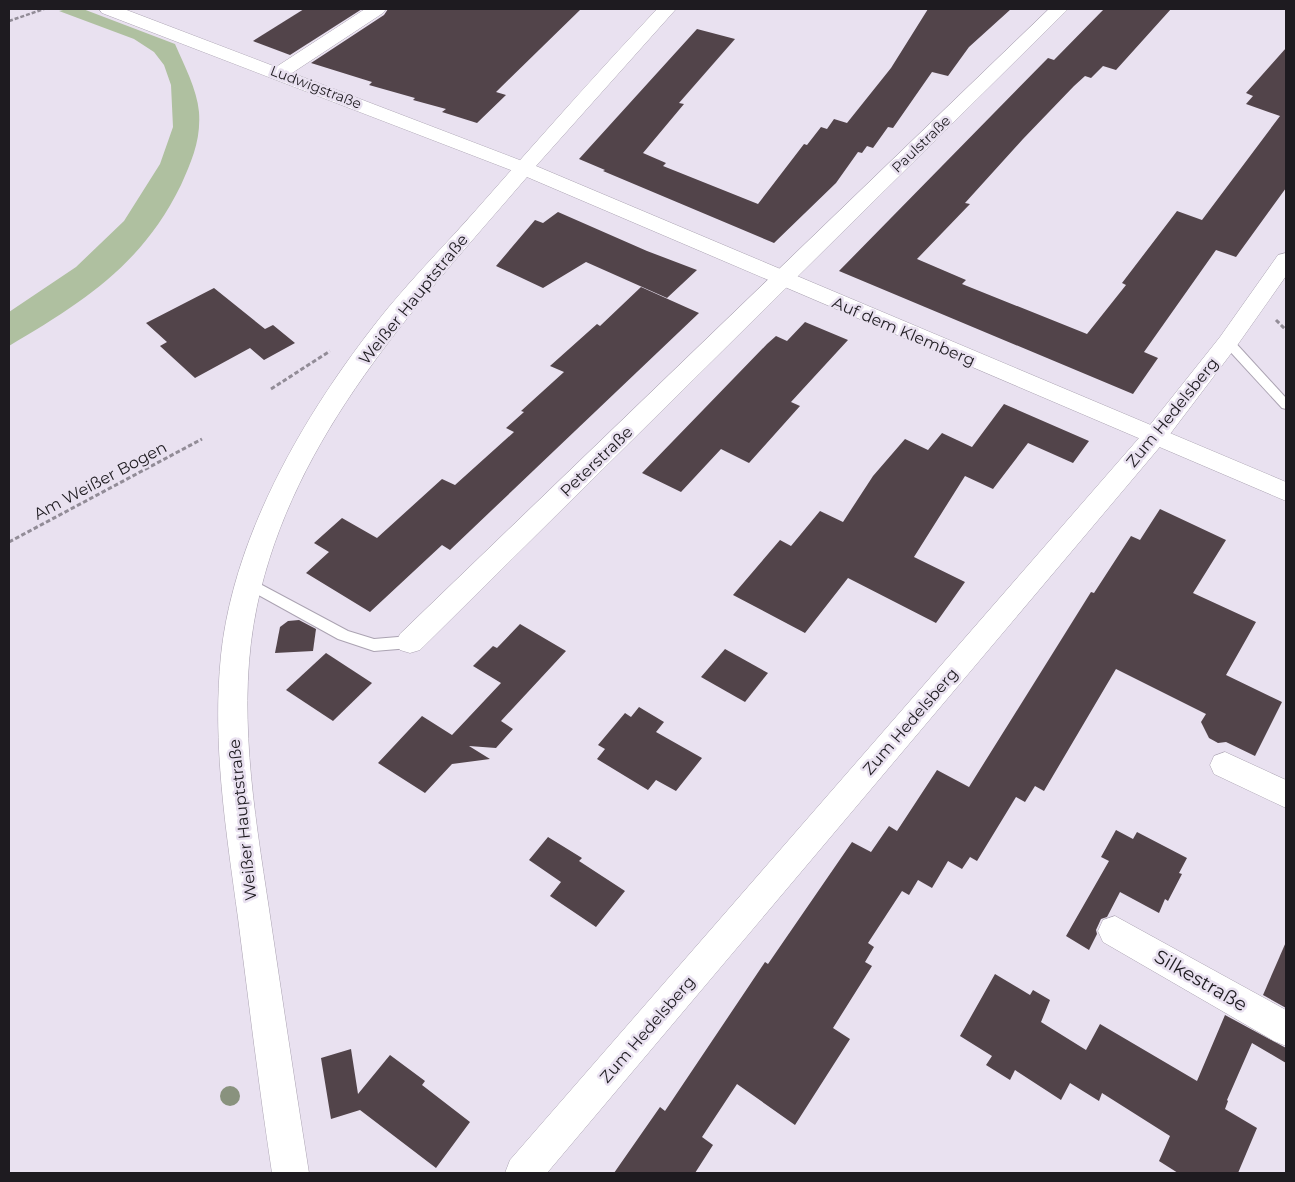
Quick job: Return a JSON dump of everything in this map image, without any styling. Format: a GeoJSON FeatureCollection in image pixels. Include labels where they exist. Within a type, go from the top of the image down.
{"type":"FeatureCollection","features":[{"type":"Feature","properties":{"kind":"street","name":"Ludwigstraße"},"geometry":{"type":"LineString","coordinates":[[108,9],[523,168]]}},
{"type":"Feature","properties":{"kind":"street"},"geometry":{"type":"LineString","coordinates":[[279,73],[377,9]]}},
{"type":"Feature","properties":{"kind":"street","name":"Weißer Hauptstraße"},"geometry":{"type":"LineString","coordinates":[[290,1173],[235,783],[232,719],[235,660],[249,583],[272,519],[332,404],[388,326],[523,168],[668,9]]}},
{"type":"Feature","properties":{"kind":"street","name":"Paulstraße"},"geometry":{"type":"LineString","coordinates":[[782,279],[1059,9]]}},
{"type":"Feature","properties":{"kind":"street","name":"Auf dem Klemberg"},"geometry":{"type":"LineString","coordinates":[[523,168],[1286,492]]}},
{"type":"Feature","properties":{"kind":"street","name":"Zum Hedelsberg"},"geometry":{"type":"LineString","coordinates":[[523,1173],[1155,436],[1228,342],[1286,260]]}},
{"type":"Feature","properties":{"kind":"street","name":"Peterstraße"},"geometry":{"type":"LineString","coordinates":[[410,642],[782,279]]}},
{"type":"Feature","properties":{"kind":"street"},"geometry":{"type":"LineString","coordinates":[[1225,765],[1286,795]]}},
{"type":"Feature","properties":{"kind":"street","name":"Silkestraße"},"geometry":{"type":"LineString","coordinates":[[1115,931],[1286,1029]]}},
{"type":"Feature","properties":{"kind":"lane"},"geometry":{"type":"LineString","coordinates":[[1228,342],[1286,405]]}},
{"type":"Feature","properties":{"kind":"lane"},"geometry":{"type":"LineString","coordinates":[[249,583],[343,635],[374,645],[410,642]]}},
{"type":"Feature","properties":{"kind":"path"},"geometry":{"type":"LineString","coordinates":[[9,21],[44,9]]}},
{"type":"Feature","properties":{"kind":"path","name":"Am Weißer Bogen"},"geometry":{"type":"LineString","coordinates":[[9,542],[202,439]]}},
{"type":"Feature","properties":{"kind":"green space"},"geometry":{"type":"Polygon","coordinates":[[[83,9],[175,44],[196,95],[199,112],[199,132],[192,158],[181,185],[148,238],[108,279],[86,297],[9,346],[9,312],[76,267],[124,221],[160,164],[173,127],[171,85],[164,65],[154,52],[134,39],[59,11],[83,9]]]}},
{"type":"Feature","properties":{"kind":"building"},"geometry":{"type":"Polygon","coordinates":[[[304,9],[362,9],[290,55],[253,41],[304,9]]]}},
{"type":"Feature","properties":{"kind":"building"},"geometry":{"type":"Polygon","coordinates":[[[388,9],[581,9],[496,92],[506,95],[477,123],[442,112],[446,109],[413,100],[415,98],[369,85],[372,82],[311,63],[384,15],[388,9]]]}},
{"type":"Feature","properties":{"kind":"building"},"geometry":{"type":"Polygon","coordinates":[[[928,9],[1011,9],[969,47],[948,76],[932,72],[893,128],[888,127],[873,148],[867,146],[862,153],[858,152],[836,183],[774,243],[603,171],[605,170],[579,159],[697,29],[735,39],[679,103],[684,104],[643,153],[666,163],[663,166],[758,204],[804,144],[807,145],[821,127],[827,129],[834,119],[847,123],[891,68],[928,9]]]}},
{"type":"Feature","properties":{"kind":"building"},"geometry":{"type":"Polygon","coordinates":[[[1104,9],[1171,9],[1116,70],[1103,66],[1091,78],[1085,76],[1074,86],[965,203],[970,204],[917,259],[966,280],[962,284],[1087,334],[1126,285],[1122,283],[1177,211],[1202,220],[1280,116],[1246,104],[1253,96],[1246,93],[1286,48],[1286,188],[1236,257],[1216,250],[1144,352],[1158,358],[1133,394],[839,271],[1048,58],[1054,60],[1104,9]]]}},
{"type":"Feature","properties":{"kind":"building"},"geometry":{"type":"Polygon","coordinates":[[[558,212],[647,251],[697,270],[667,298],[586,262],[543,288],[496,266],[535,220],[543,223],[558,212]]]}},
{"type":"Feature","properties":{"kind":"building"},"geometry":{"type":"Polygon","coordinates":[[[641,287],[699,313],[450,550],[442,545],[370,612],[306,573],[329,552],[314,543],[342,518],[377,538],[442,479],[455,485],[514,432],[506,428],[524,412],[521,411],[564,372],[550,366],[597,324],[600,326],[641,287]]]}},
{"type":"Feature","properties":{"kind":"building"},"geometry":{"type":"Polygon","coordinates":[[[214,288],[265,329],[273,325],[295,343],[264,360],[250,348],[195,378],[160,346],[167,342],[146,323],[214,288]]]}},
{"type":"Feature","properties":{"kind":"building"},"geometry":{"type":"Polygon","coordinates":[[[805,322],[848,340],[791,402],[800,406],[749,463],[721,449],[681,492],[642,473],[767,344],[776,336],[787,341],[805,322]]]}},
{"type":"Feature","properties":{"kind":"building"},"geometry":{"type":"Polygon","coordinates":[[[1004,404],[1089,441],[1073,463],[1028,443],[993,489],[965,476],[914,557],[965,582],[936,623],[848,578],[805,633],[733,595],[780,540],[791,546],[820,511],[843,522],[873,476],[905,439],[928,450],[942,433],[972,447],[1004,404]]]}},
{"type":"Feature","properties":{"kind":"building"},"geometry":{"type":"Polygon","coordinates":[[[1160,509],[1226,540],[1193,593],[1256,622],[1226,675],[1282,702],[1255,756],[1226,742],[1218,743],[1209,738],[1201,722],[1206,714],[1116,669],[1044,791],[1035,786],[1025,802],[1016,797],[977,861],[970,857],[962,869],[948,861],[932,888],[918,880],[909,895],[902,891],[868,943],[874,947],[865,962],[872,966],[833,1028],[850,1039],[795,1125],[737,1084],[702,1137],[713,1145],[695,1173],[614,1173],[660,1107],[665,1111],[765,962],[768,964],[852,842],[871,852],[889,826],[897,831],[937,770],[969,787],[1091,592],[1094,593],[1131,536],[1140,540],[1160,509]]]}},
{"type":"Feature","properties":{"kind":"building"},"geometry":{"type":"Polygon","coordinates":[[[299,620],[316,629],[313,651],[275,653],[280,627],[288,621],[299,620]]]}},
{"type":"Feature","properties":{"kind":"building"},"geometry":{"type":"Polygon","coordinates":[[[520,624],[566,651],[501,721],[513,729],[496,748],[469,746],[490,759],[452,764],[425,793],[378,763],[422,716],[452,735],[501,683],[473,666],[493,646],[497,648],[520,624]]]}},
{"type":"Feature","properties":{"kind":"building"},"geometry":{"type":"Polygon","coordinates":[[[725,649],[768,673],[745,702],[701,677],[725,649]]]}},
{"type":"Feature","properties":{"kind":"building"},"geometry":{"type":"Polygon","coordinates":[[[326,653],[372,683],[333,721],[286,690],[326,653]]]}},
{"type":"Feature","properties":{"kind":"building"},"geometry":{"type":"Polygon","coordinates":[[[639,707],[664,722],[656,732],[702,758],[676,791],[656,780],[648,790],[597,759],[605,749],[598,745],[625,713],[631,717],[639,707]]]}},
{"type":"Feature","properties":{"kind":"building"},"geometry":{"type":"Polygon","coordinates":[[[1116,830],[1133,839],[1137,832],[1187,858],[1179,873],[1182,874],[1168,901],[1165,899],[1159,913],[1120,892],[1107,917],[1101,919],[1096,930],[1097,934],[1089,950],[1066,936],[1109,861],[1101,857],[1116,830]]]}},
{"type":"Feature","properties":{"kind":"building"},"geometry":{"type":"Polygon","coordinates":[[[548,837],[582,858],[579,861],[625,891],[596,927],[550,896],[561,882],[529,860],[548,837]]]}},
{"type":"Feature","properties":{"kind":"building"},"geometry":{"type":"Polygon","coordinates":[[[1286,942],[1286,1008],[1263,995],[1286,942]]]}},
{"type":"Feature","properties":{"kind":"building"},"geometry":{"type":"Polygon","coordinates":[[[995,974],[1030,995],[1033,990],[1050,1000],[1041,1022],[1086,1050],[1100,1024],[1197,1081],[1225,1015],[1286,1048],[1286,1063],[1252,1043],[1227,1100],[1225,1109],[1257,1128],[1238,1173],[1178,1173],[1159,1161],[1170,1136],[1102,1093],[1099,1101],[1070,1083],[1061,1100],[1015,1070],[1010,1080],[986,1065],[992,1056],[960,1036],[995,974]]]}},
{"type":"Feature","properties":{"kind":"building"},"geometry":{"type":"Polygon","coordinates":[[[351,1049],[358,1094],[390,1055],[425,1081],[422,1085],[470,1122],[436,1168],[360,1110],[331,1119],[321,1058],[351,1049]]]}}]}
